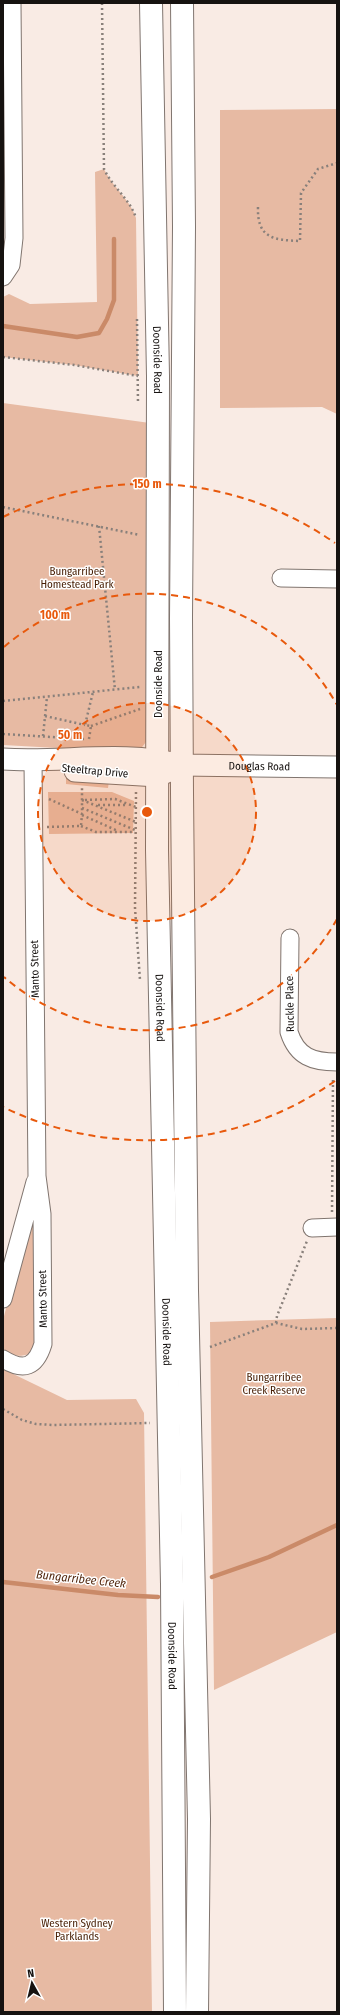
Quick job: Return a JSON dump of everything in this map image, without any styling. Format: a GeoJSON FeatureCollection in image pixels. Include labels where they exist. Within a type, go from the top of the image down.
{"type":"FeatureCollection","features":[{"type":"Feature","properties":{"kind":"main road","name":"Doonside Road"},"geometry":{"type":"LineString","coordinates":[[151,3],[158,376],[157,850],[172,1576],[175,2012]]}},
{"type":"Feature","properties":{"kind":"main road","name":"Doonside Road"},"geometry":{"type":"LineString","coordinates":[[182,3],[184,227],[181,765],[187,1298],[199,1819],[197,2012]]}},
{"type":"Feature","properties":{"kind":"street"},"geometry":{"type":"LineString","coordinates":[[3,277],[12,265],[14,238],[12,3]]}},
{"type":"Feature","properties":{"kind":"street"},"geometry":{"type":"LineString","coordinates":[[281,578],[337,579]]}},
{"type":"Feature","properties":{"kind":"street","name":"Steeltrap Drive"},"geometry":{"type":"LineString","coordinates":[[3,759],[33,761],[62,759],[158,768]]}},
{"type":"Feature","properties":{"kind":"street","name":"Manto Street"},"geometry":{"type":"LineString","coordinates":[[3,1359],[12,1363],[29,1366],[40,1356],[43,1344],[42,1214],[37,1176],[33,761]]}},
{"type":"Feature","properties":{"kind":"street","name":"Douglas Road"},"geometry":{"type":"LineString","coordinates":[[158,768],[181,765],[337,767]]}},
{"type":"Feature","properties":{"kind":"street","name":"Ruckle Place"},"geometry":{"type":"LineString","coordinates":[[290,938],[289,1032],[298,1050],[310,1059],[335,1062]]}},
{"type":"Feature","properties":{"kind":"street","name":"Manto Street"},"geometry":{"type":"LineString","coordinates":[[3,1299],[25,1212],[37,1176]]}},
{"type":"Feature","properties":{"kind":"street"},"geometry":{"type":"LineString","coordinates":[[312,1228],[334,1227]]}},
{"type":"Feature","properties":{"kind":"street"},"geometry":{"type":"LineString","coordinates":[[198,1990],[206,2012]]}},
{"type":"Feature","properties":{"kind":"path"},"geometry":{"type":"LineString","coordinates":[[102,3],[104,169],[109,180],[131,204],[136,218],[136,226]]}},
{"type":"Feature","properties":{"kind":"path"},"geometry":{"type":"LineString","coordinates":[[258,207],[258,222],[266,234],[280,240],[300,241],[301,193],[318,169],[337,163]]}},
{"type":"Feature","properties":{"kind":"path"},"geometry":{"type":"LineString","coordinates":[[137,313],[138,408]]}},
{"type":"Feature","properties":{"kind":"path"},"geometry":{"type":"LineString","coordinates":[[3,357],[74,365],[138,376]]}},
{"type":"Feature","properties":{"kind":"path"},"geometry":{"type":"LineString","coordinates":[[3,507],[141,536],[140,528]]}},
{"type":"Feature","properties":{"kind":"path"},"geometry":{"type":"LineString","coordinates":[[99,526],[116,690]]}},
{"type":"Feature","properties":{"kind":"path"},"geometry":{"type":"LineString","coordinates":[[3,701],[141,687]]}},
{"type":"Feature","properties":{"kind":"path"},"geometry":{"type":"LineString","coordinates":[[84,725],[93,692]]}},
{"type":"Feature","properties":{"kind":"path"},"geometry":{"type":"LineString","coordinates":[[3,734],[43,736],[47,696]]}},
{"type":"Feature","properties":{"kind":"path"},"geometry":{"type":"LineString","coordinates":[[45,716],[91,726],[140,709]]}},
{"type":"Feature","properties":{"kind":"path"},"geometry":{"type":"LineString","coordinates":[[89,739],[91,726]]}},
{"type":"Feature","properties":{"kind":"path"},"geometry":{"type":"LineString","coordinates":[[81,826],[82,788]]}},
{"type":"Feature","properties":{"kind":"path"},"geometry":{"type":"LineString","coordinates":[[46,798],[121,832]]}},
{"type":"Feature","properties":{"kind":"path"},"geometry":{"type":"LineString","coordinates":[[82,800],[115,799],[136,807]]}},
{"type":"Feature","properties":{"kind":"path"},"geometry":{"type":"LineString","coordinates":[[82,800],[136,822]]}},
{"type":"Feature","properties":{"kind":"path"},"geometry":{"type":"LineString","coordinates":[[95,805],[130,805]]}},
{"type":"Feature","properties":{"kind":"path"},"geometry":{"type":"LineString","coordinates":[[47,827],[81,826],[96,832],[135,831],[82,808]]}},
{"type":"Feature","properties":{"kind":"path"},"geometry":{"type":"LineString","coordinates":[[334,1227],[335,1062]]}},
{"type":"Feature","properties":{"kind":"path"},"geometry":{"type":"LineString","coordinates":[[276,1323],[277,1316],[312,1228]]}},
{"type":"Feature","properties":{"kind":"path"},"geometry":{"type":"LineString","coordinates":[[210,1347],[263,1326],[276,1323],[302,1329],[337,1328]]}},
{"type":"Feature","properties":{"kind":"path"},"geometry":{"type":"LineString","coordinates":[[3,1409],[22,1420],[36,1424],[150,1423]]}},
{"type":"Feature","properties":{"kind":"green space"},"geometry":{"type":"Polygon","coordinates":[[[337,109],[337,414],[322,407],[220,408],[220,110],[337,109]]]}},
{"type":"Feature","properties":{"kind":"green space"},"geometry":{"type":"Polygon","coordinates":[[[104,169],[130,205],[136,218],[138,376],[74,365],[3,357],[3,297],[9,294],[30,304],[97,302],[95,172],[104,169]]]}},
{"type":"Feature","properties":{"kind":"green space","name":"Bungarribee Homestead Park"},"geometry":{"type":"Polygon","coordinates":[[[3,403],[150,423],[149,738],[139,751],[130,752],[3,745],[3,403]]]}},
{"type":"Feature","properties":{"kind":"green space"},"geometry":{"type":"Polygon","coordinates":[[[66,777],[109,781],[108,788],[66,784],[66,777]]]}},
{"type":"Feature","properties":{"kind":"green space"},"geometry":{"type":"Polygon","coordinates":[[[48,792],[112,792],[134,801],[133,833],[49,834],[48,792]]]}},
{"type":"Feature","properties":{"kind":"green space"},"geometry":{"type":"Polygon","coordinates":[[[35,1213],[36,1344],[29,1354],[15,1356],[5,1351],[3,1348],[3,1320],[30,1216],[35,1213]]]}},
{"type":"Feature","properties":{"kind":"green space","name":"Bungarribee Creek Reserve"},"geometry":{"type":"Polygon","coordinates":[[[337,1318],[337,1632],[214,1690],[210,1322],[337,1318]]]}},
{"type":"Feature","properties":{"kind":"green space","name":"Western Sydney Parklands"},"geometry":{"type":"Polygon","coordinates":[[[3,1369],[67,1400],[136,1399],[144,1413],[152,2012],[3,2012],[3,1369]]]}},
{"type":"Feature","properties":{"kind":"waterway"},"geometry":{"type":"LineString","coordinates":[[3,326],[77,337],[99,333],[107,319],[114,300],[114,239]]}},
{"type":"Feature","properties":{"kind":"waterway","name":"Bungarribee Creek"},"geometry":{"type":"LineString","coordinates":[[212,1577],[269,1557],[337,1525]]}},
{"type":"Feature","properties":{"kind":"waterway","name":"Bungarribee Creek"},"geometry":{"type":"LineString","coordinates":[[3,1582],[118,1595],[158,1597]]}}]}
